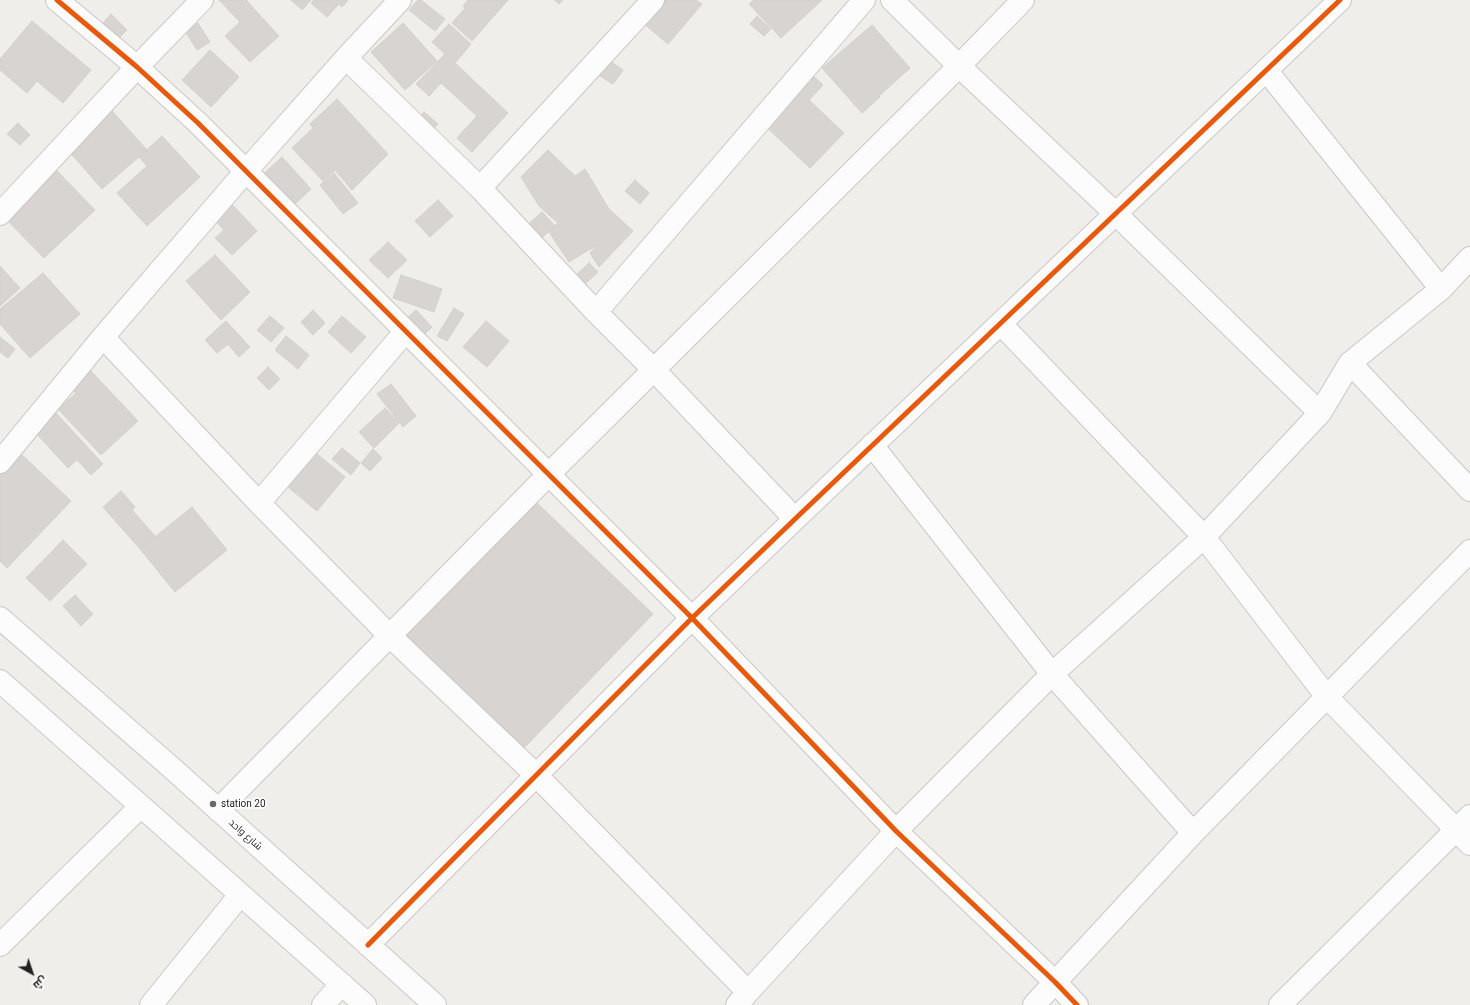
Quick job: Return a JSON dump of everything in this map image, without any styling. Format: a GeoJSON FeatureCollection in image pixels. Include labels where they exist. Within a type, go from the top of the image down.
{"type":"FeatureCollection","features":[{"type":"Feature","properties":{"kind":"street"},"geometry":{"type":"LineString","coordinates":[[57,0],[137,67],[198,123],[692,618],[896,831],[1077,1005]]}},
{"type":"Feature","properties":{"kind":"street"},"geometry":{"type":"LineString","coordinates":[[0,214],[137,67],[202,0]]}},
{"type":"Feature","properties":{"kind":"street"},"geometry":{"type":"LineString","coordinates":[[0,462],[103,337],[246,171],[346,58],[400,0]]}},
{"type":"Feature","properties":{"kind":"street"},"geometry":{"type":"LineString","coordinates":[[480,188],[653,0]]}},
{"type":"Feature","properties":{"kind":"street"},"geometry":{"type":"LineString","coordinates":[[596,312],[864,0]]}},
{"type":"Feature","properties":{"kind":"street"},"geometry":{"type":"LineString","coordinates":[[892,0],[959,66],[1115,213],[1320,413]]}},
{"type":"Feature","properties":{"kind":"street"},"geometry":{"type":"LineString","coordinates":[[218,810],[549,474],[959,66],[1023,0]]}},
{"type":"Feature","properties":{"kind":"street"},"geometry":{"type":"LineString","coordinates":[[368,945],[692,618],[795,518],[1001,324],[1115,213],[1340,0]]}},
{"type":"Feature","properties":{"kind":"street"},"geometry":{"type":"LineString","coordinates":[[346,58],[480,188],[596,312],[654,370],[795,518]]}},
{"type":"Feature","properties":{"kind":"street"},"geometry":{"type":"LineString","coordinates":[[1266,70],[1441,289]]}},
{"type":"Feature","properties":{"kind":"street"},"geometry":{"type":"LineString","coordinates":[[103,337],[259,502],[390,636],[536,775],[742,998],[896,831],[1052,674],[1204,537],[1320,413],[1350,362],[1441,289],[1470,258]]}},
{"type":"Feature","properties":{"kind":"street"},"geometry":{"type":"LineString","coordinates":[[1001,324],[1204,537],[1327,697],[1465,830],[1280,1005]]}},
{"type":"Feature","properties":{"kind":"street"},"geometry":{"type":"LineString","coordinates":[[259,502],[405,332]]}},
{"type":"Feature","properties":{"kind":"street"},"geometry":{"type":"LineString","coordinates":[[1350,362],[1470,490]]}},
{"type":"Feature","properties":{"kind":"street"},"geometry":{"type":"LineString","coordinates":[[872,445],[1052,674],[1193,832]]}},
{"type":"Feature","properties":{"kind":"street"},"geometry":{"type":"LineString","coordinates":[[1034,1005],[1193,832],[1470,551]]}},
{"type":"Feature","properties":{"kind":"street","name":"شارع واحد"},"geometry":{"type":"LineString","coordinates":[[0,618],[218,810],[434,1005]]}},
{"type":"Feature","properties":{"kind":"street"},"geometry":{"type":"LineString","coordinates":[[0,682],[365,1005]]}},
{"type":"Feature","properties":{"kind":"street"},"geometry":{"type":"LineString","coordinates":[[0,946],[140,807]]}},
{"type":"Feature","properties":{"kind":"street"},"geometry":{"type":"LineString","coordinates":[[151,1005],[240,895]]}},
{"type":"Feature","properties":{"kind":"street"},"geometry":{"type":"LineString","coordinates":[[323,1005],[342,984]]}},
{"type":"Feature","properties":{"kind":"building"},"geometry":{"type":"Polygon","coordinates":[[[219,0],[246,0],[279,36],[250,62],[225,36],[240,22],[219,0]]]}},
{"type":"Feature","properties":{"kind":"building"},"geometry":{"type":"Polygon","coordinates":[[[291,0],[311,0],[302,10],[291,0]]]}},
{"type":"Feature","properties":{"kind":"building"},"geometry":{"type":"Polygon","coordinates":[[[314,0],[332,0],[338,5],[327,17],[311,3],[314,0]]]}},
{"type":"Feature","properties":{"kind":"building"},"geometry":{"type":"Polygon","coordinates":[[[334,0],[348,0],[342,7],[334,0]]]}},
{"type":"Feature","properties":{"kind":"building"},"geometry":{"type":"Polygon","coordinates":[[[418,0],[421,0],[445,19],[435,31],[409,10],[418,0]]]}},
{"type":"Feature","properties":{"kind":"building"},"geometry":{"type":"Polygon","coordinates":[[[468,0],[508,0],[472,41],[452,23],[465,8],[463,6],[468,0]]]}},
{"type":"Feature","properties":{"kind":"building"},"geometry":{"type":"Polygon","coordinates":[[[555,0],[563,0],[559,4],[555,0]]]}},
{"type":"Feature","properties":{"kind":"building"},"geometry":{"type":"Polygon","coordinates":[[[662,0],[696,0],[702,4],[668,44],[643,23],[662,0]]]}},
{"type":"Feature","properties":{"kind":"building"},"geometry":{"type":"Polygon","coordinates":[[[754,0],[822,0],[781,38],[749,4],[754,0]]]}},
{"type":"Feature","properties":{"kind":"building"},"geometry":{"type":"Polygon","coordinates":[[[111,14],[127,30],[116,41],[100,26],[111,14]]]}},
{"type":"Feature","properties":{"kind":"building"},"geometry":{"type":"Polygon","coordinates":[[[757,16],[771,29],[764,36],[750,24],[757,16]]]}},
{"type":"Feature","properties":{"kind":"building"},"geometry":{"type":"Polygon","coordinates":[[[32,21],[91,70],[63,103],[37,81],[27,93],[0,70],[0,59],[32,21]]]}},
{"type":"Feature","properties":{"kind":"building"},"geometry":{"type":"Polygon","coordinates":[[[198,23],[210,42],[197,50],[185,31],[198,23]]]}},
{"type":"Feature","properties":{"kind":"building"},"geometry":{"type":"Polygon","coordinates":[[[403,23],[437,61],[405,90],[371,52],[403,23]]]}},
{"type":"Feature","properties":{"kind":"building"},"geometry":{"type":"Polygon","coordinates":[[[449,24],[471,44],[455,63],[508,113],[472,152],[457,138],[477,116],[441,83],[429,96],[416,84],[445,54],[432,42],[449,24]]]}},
{"type":"Feature","properties":{"kind":"building"},"geometry":{"type":"Polygon","coordinates":[[[872,25],[910,68],[862,113],[822,68],[872,25]]]}},
{"type":"Feature","properties":{"kind":"building"},"geometry":{"type":"Polygon","coordinates":[[[210,50],[239,77],[211,107],[182,80],[210,50]]]}},
{"type":"Feature","properties":{"kind":"building"},"geometry":{"type":"Polygon","coordinates":[[[605,57],[623,70],[613,84],[595,73],[605,57]]]}},
{"type":"Feature","properties":{"kind":"building"},"geometry":{"type":"Polygon","coordinates":[[[810,73],[823,85],[809,100],[844,133],[810,168],[762,123],[810,73]]]}},
{"type":"Feature","properties":{"kind":"building"},"geometry":{"type":"Polygon","coordinates":[[[337,99],[388,154],[352,190],[335,170],[323,181],[292,148],[313,128],[310,124],[337,99]]]}},
{"type":"Feature","properties":{"kind":"building"},"geometry":{"type":"Polygon","coordinates":[[[112,111],[147,150],[102,189],[68,150],[112,111]]]}},
{"type":"Feature","properties":{"kind":"building"},"geometry":{"type":"Polygon","coordinates":[[[424,112],[438,124],[428,135],[415,123],[424,112]]]}},
{"type":"Feature","properties":{"kind":"building"},"geometry":{"type":"Polygon","coordinates":[[[18,123],[30,135],[20,145],[7,134],[18,123]]]}},
{"type":"Feature","properties":{"kind":"building"},"geometry":{"type":"Polygon","coordinates":[[[162,136],[200,177],[147,226],[117,193],[147,166],[139,157],[162,136]]]}},
{"type":"Feature","properties":{"kind":"building"},"geometry":{"type":"Polygon","coordinates":[[[548,150],[575,176],[585,169],[609,209],[633,231],[599,267],[590,253],[597,245],[569,262],[549,232],[558,223],[539,206],[521,177],[548,150]]]}},
{"type":"Feature","properties":{"kind":"building"},"geometry":{"type":"Polygon","coordinates":[[[282,157],[311,189],[294,205],[278,187],[274,191],[261,176],[282,157]]]}},
{"type":"Feature","properties":{"kind":"building"},"geometry":{"type":"Polygon","coordinates":[[[57,171],[95,210],[44,258],[6,219],[57,171]]]}},
{"type":"Feature","properties":{"kind":"building"},"geometry":{"type":"Polygon","coordinates":[[[334,173],[358,203],[343,214],[320,185],[334,173]]]}},
{"type":"Feature","properties":{"kind":"building"},"geometry":{"type":"Polygon","coordinates":[[[635,180],[649,193],[640,204],[625,191],[635,180]]]}},
{"type":"Feature","properties":{"kind":"building"},"geometry":{"type":"Polygon","coordinates":[[[226,198],[257,231],[232,255],[215,238],[224,230],[209,214],[226,198]]]}},
{"type":"Feature","properties":{"kind":"building"},"geometry":{"type":"Polygon","coordinates":[[[438,200],[453,216],[430,237],[415,221],[438,200]]]}},
{"type":"Feature","properties":{"kind":"building"},"geometry":{"type":"Polygon","coordinates":[[[542,212],[555,226],[536,243],[524,228],[542,212]]]}},
{"type":"Feature","properties":{"kind":"building"},"geometry":{"type":"Polygon","coordinates":[[[388,242],[407,260],[388,278],[369,260],[388,242]]]}},
{"type":"Feature","properties":{"kind":"building"},"geometry":{"type":"Polygon","coordinates":[[[215,255],[250,292],[221,320],[186,281],[215,255]]]}},
{"type":"Feature","properties":{"kind":"building"},"geometry":{"type":"Polygon","coordinates":[[[589,263],[598,272],[584,285],[575,276],[589,263]]]}},
{"type":"Feature","properties":{"kind":"building"},"geometry":{"type":"Polygon","coordinates":[[[0,266],[20,288],[0,306],[0,266]]]}},
{"type":"Feature","properties":{"kind":"building"},"geometry":{"type":"Polygon","coordinates":[[[43,273],[80,314],[30,358],[0,324],[0,309],[43,273]]]}},
{"type":"Feature","properties":{"kind":"building"},"geometry":{"type":"Polygon","coordinates":[[[401,275],[442,289],[434,312],[393,298],[401,275]]]}},
{"type":"Feature","properties":{"kind":"building"},"geometry":{"type":"Polygon","coordinates":[[[454,308],[464,314],[447,341],[437,336],[454,308]]]}},
{"type":"Feature","properties":{"kind":"building"},"geometry":{"type":"Polygon","coordinates":[[[313,310],[325,323],[313,335],[301,322],[313,310]]]}},
{"type":"Feature","properties":{"kind":"building"},"geometry":{"type":"Polygon","coordinates":[[[416,310],[432,327],[417,342],[400,325],[416,310]]]}},
{"type":"Feature","properties":{"kind":"building"},"geometry":{"type":"Polygon","coordinates":[[[270,316],[284,328],[271,342],[257,330],[270,316]]]}},
{"type":"Feature","properties":{"kind":"building"},"geometry":{"type":"Polygon","coordinates":[[[342,316],[366,337],[351,353],[328,332],[342,316]]]}},
{"type":"Feature","properties":{"kind":"building"},"geometry":{"type":"Polygon","coordinates":[[[226,321],[250,347],[239,357],[228,344],[217,353],[205,340],[226,321]]]}},
{"type":"Feature","properties":{"kind":"building"},"geometry":{"type":"Polygon","coordinates":[[[486,321],[509,341],[487,367],[463,347],[486,321]]]}},
{"type":"Feature","properties":{"kind":"building"},"geometry":{"type":"Polygon","coordinates":[[[286,336],[309,355],[298,369],[275,350],[286,336]]]}},
{"type":"Feature","properties":{"kind":"building"},"geometry":{"type":"Polygon","coordinates":[[[0,337],[15,349],[8,358],[0,352],[0,337]]]}},
{"type":"Feature","properties":{"kind":"building"},"geometry":{"type":"Polygon","coordinates":[[[268,367],[280,379],[269,390],[257,378],[268,367]]]}},
{"type":"Feature","properties":{"kind":"building"},"geometry":{"type":"Polygon","coordinates":[[[90,370],[138,421],[101,455],[58,409],[76,393],[71,387],[90,370]]]}},
{"type":"Feature","properties":{"kind":"building"},"geometry":{"type":"Polygon","coordinates":[[[391,384],[416,416],[403,427],[377,394],[391,384]]]}},
{"type":"Feature","properties":{"kind":"building"},"geometry":{"type":"Polygon","coordinates":[[[385,408],[399,423],[374,448],[359,432],[385,408]]]}},
{"type":"Feature","properties":{"kind":"building"},"geometry":{"type":"Polygon","coordinates":[[[56,413],[103,464],[91,475],[77,460],[68,468],[35,432],[56,413]]]}},
{"type":"Feature","properties":{"kind":"building"},"geometry":{"type":"Polygon","coordinates":[[[342,448],[360,463],[351,475],[332,459],[342,448]]]}},
{"type":"Feature","properties":{"kind":"building"},"geometry":{"type":"Polygon","coordinates":[[[311,449],[345,477],[317,511],[283,483],[311,449]]]}},
{"type":"Feature","properties":{"kind":"building"},"geometry":{"type":"Polygon","coordinates":[[[373,449],[382,458],[370,471],[361,463],[373,449]]]}},
{"type":"Feature","properties":{"kind":"building"},"geometry":{"type":"Polygon","coordinates":[[[19,452],[71,501],[7,568],[0,561],[0,473],[19,452]]]}},
{"type":"Feature","properties":{"kind":"building"},"geometry":{"type":"Polygon","coordinates":[[[121,491],[135,507],[132,510],[155,536],[140,549],[103,507],[121,491]]]}},
{"type":"Feature","properties":{"kind":"building"},"geometry":{"type":"Polygon","coordinates":[[[535,501],[653,614],[524,748],[406,635],[535,501]]]}},
{"type":"Feature","properties":{"kind":"building"},"geometry":{"type":"Polygon","coordinates":[[[192,507],[227,550],[175,592],[140,549],[192,507]]]}},
{"type":"Feature","properties":{"kind":"building"},"geometry":{"type":"Polygon","coordinates":[[[63,540],[87,564],[50,601],[26,578],[63,540]]]}},
{"type":"Feature","properties":{"kind":"building"},"geometry":{"type":"Polygon","coordinates":[[[75,595],[93,614],[81,626],[63,606],[75,595]]]}},
{"type":"Feature","properties":{"kind":"cycle path"},"geometry":{"type":"LineString","coordinates":[[57,0],[137,67],[198,123],[692,618],[896,831],[1055,982],[1077,1005]]}},
{"type":"Feature","properties":{"kind":"cycle path"},"geometry":{"type":"LineString","coordinates":[[368,945],[692,618],[1340,0]]}},
{"type":"Feature","properties":{"kind":"place","name":"station 20"},"geometry":{"type":"Point","coordinates":[213,804]}}]}
